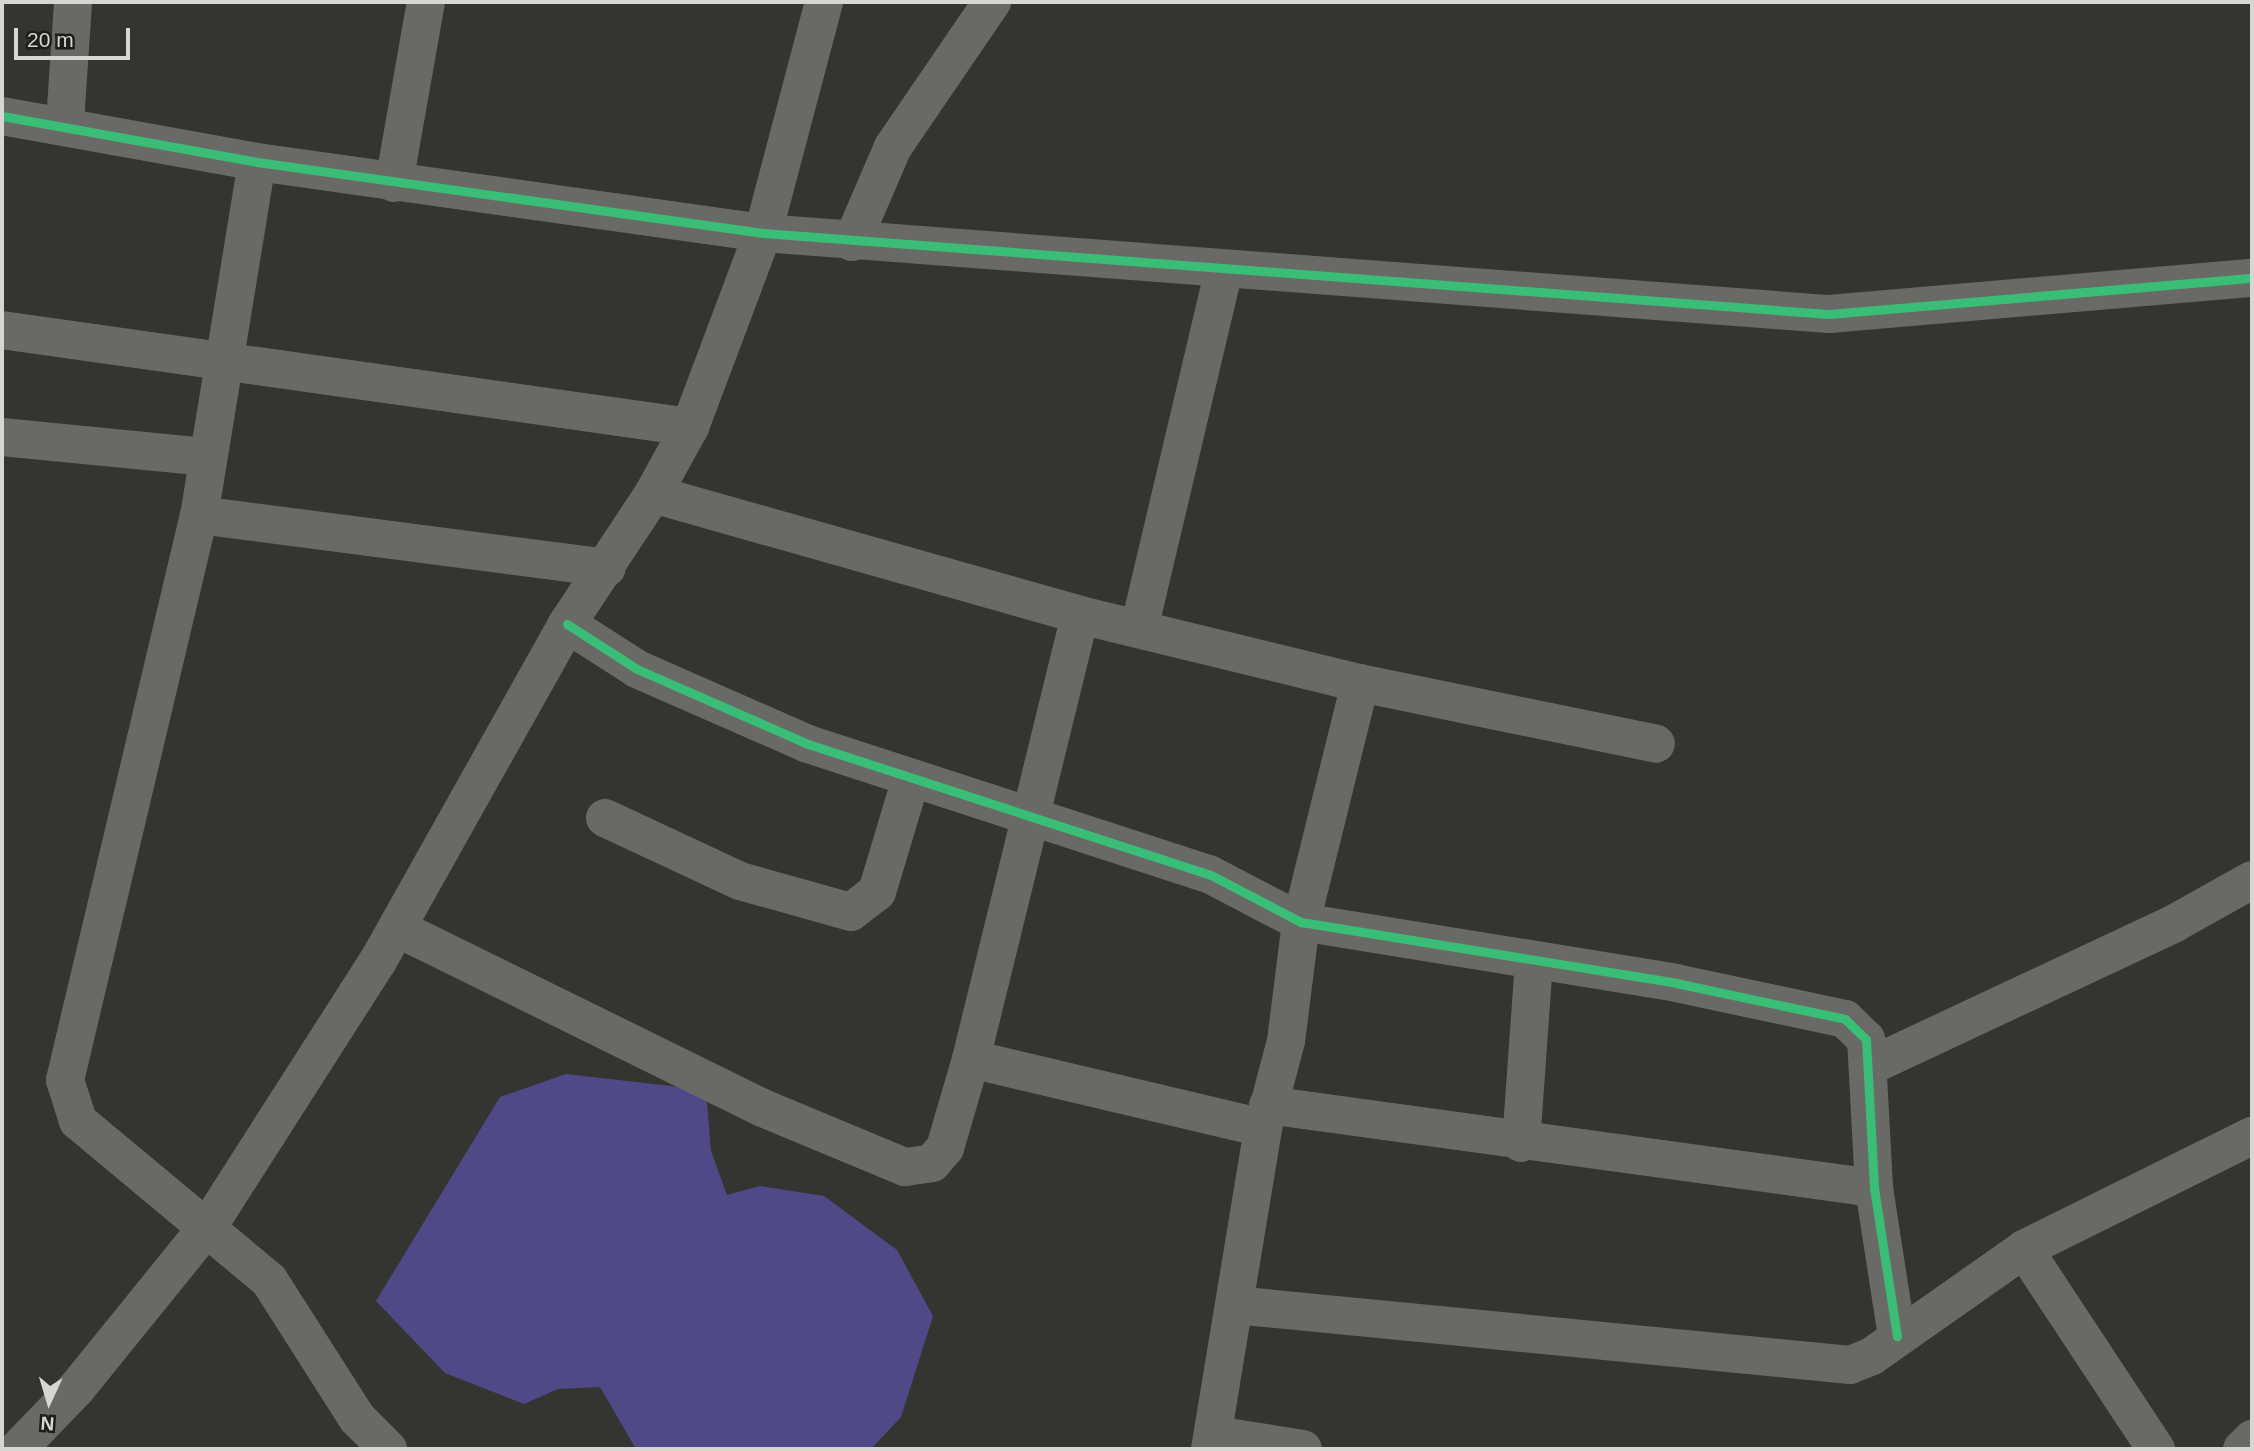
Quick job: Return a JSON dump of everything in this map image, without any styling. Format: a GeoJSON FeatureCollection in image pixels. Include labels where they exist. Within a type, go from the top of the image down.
{"type":"FeatureCollection","features":[{"type":"Feature","properties":{"kind":"street"},"geometry":{"type":"LineString","coordinates":[[65,123],[74,2]]}},
{"type":"Feature","properties":{"kind":"street"},"geometry":{"type":"LineString","coordinates":[[394,183],[426,2]]}},
{"type":"Feature","properties":{"kind":"street"},"geometry":{"type":"LineString","coordinates":[[18,1449],[76,1389],[209,1225],[397,928],[567,624],[607,568],[653,494],[690,427],[763,233],[824,2]]}},
{"type":"Feature","properties":{"kind":"street"},"geometry":{"type":"LineString","coordinates":[[852,242],[893,148],[992,2]]}},
{"type":"Feature","properties":{"kind":"street"},"geometry":{"type":"LineString","coordinates":[[2,116],[65,123],[257,162],[763,233],[852,242],[1829,314],[2252,278]]}},
{"type":"Feature","properties":{"kind":"street"},"geometry":{"type":"LineString","coordinates":[[257,162],[205,457],[199,515],[65,1080],[78,1121],[209,1225],[269,1280],[357,1418],[388,1449]]}},
{"type":"Feature","properties":{"kind":"street"},"geometry":{"type":"LineString","coordinates":[[1139,629],[1224,269]]}},
{"type":"Feature","properties":{"kind":"street"},"geometry":{"type":"LineString","coordinates":[[2,331],[222,359],[690,427]]}},
{"type":"Feature","properties":{"kind":"street"},"geometry":{"type":"LineString","coordinates":[[2,437],[205,457]]}},
{"type":"Feature","properties":{"kind":"street"},"geometry":{"type":"LineString","coordinates":[[653,494],[1080,615],[1360,683],[1656,744]]}},
{"type":"Feature","properties":{"kind":"street"},"geometry":{"type":"LineString","coordinates":[[199,515],[607,568]]}},
{"type":"Feature","properties":{"kind":"street"},"geometry":{"type":"LineString","coordinates":[[397,928],[763,1108],[905,1167],[932,1163],[945,1148],[971,1059],[1036,813],[1080,615]]}},
{"type":"Feature","properties":{"kind":"street"},"geometry":{"type":"LineString","coordinates":[[567,624],[637,669],[737,715],[911,779],[1036,813],[1209,874],[1301,922],[1534,960],[1845,1019],[1866,1039],[1874,1188],[1897,1336]]}},
{"type":"Feature","properties":{"kind":"street"},"geometry":{"type":"LineString","coordinates":[[1303,1449],[1212,1442],[1265,1116],[1286,1041],[1301,922],[1360,683]]}},
{"type":"Feature","properties":{"kind":"street"},"geometry":{"type":"LineString","coordinates":[[605,818],[740,881],[851,912],[877,892],[911,779]]}},
{"type":"Feature","properties":{"kind":"street"},"geometry":{"type":"LineString","coordinates":[[1868,1067],[2175,923],[2252,880]]}},
{"type":"Feature","properties":{"kind":"street"},"geometry":{"type":"LineString","coordinates":[[1521,1143],[1534,960]]}},
{"type":"Feature","properties":{"kind":"street"},"geometry":{"type":"LineString","coordinates":[[971,1059],[1265,1116],[1521,1143],[1874,1188]]}},
{"type":"Feature","properties":{"kind":"street"},"geometry":{"type":"LineString","coordinates":[[1234,1306],[1485,1326],[1816,1365],[1850,1365],[2024,1249],[2252,1136]]}},
{"type":"Feature","properties":{"kind":"street"},"geometry":{"type":"LineString","coordinates":[[2024,1249],[2156,1449]]}},
{"type":"Feature","properties":{"kind":"street"},"geometry":{"type":"LineString","coordinates":[[2242,1449],[2252,1439]]}},
{"type":"Feature","properties":{"kind":"shaded area"},"geometry":{"type":"Polygon","coordinates":[[[566,1074],[706,1090],[711,1151],[727,1195],[760,1186],[824,1196],[897,1250],[933,1316],[901,1417],[871,1449],[636,1449],[600,1387],[558,1389],[524,1404],[445,1373],[376,1301],[500,1097],[566,1074]]]}},
{"type":"Feature","properties":{"kind":"cycle path"},"geometry":{"type":"LineString","coordinates":[[2,116],[257,162],[763,233],[1829,314],[2252,278]]}},
{"type":"Feature","properties":{"kind":"cycle path"},"geometry":{"type":"LineString","coordinates":[[567,624],[637,669],[808,744],[1209,874],[1301,922],[1676,983],[1845,1019],[1866,1039],[1874,1188],[1897,1336]]}}]}
